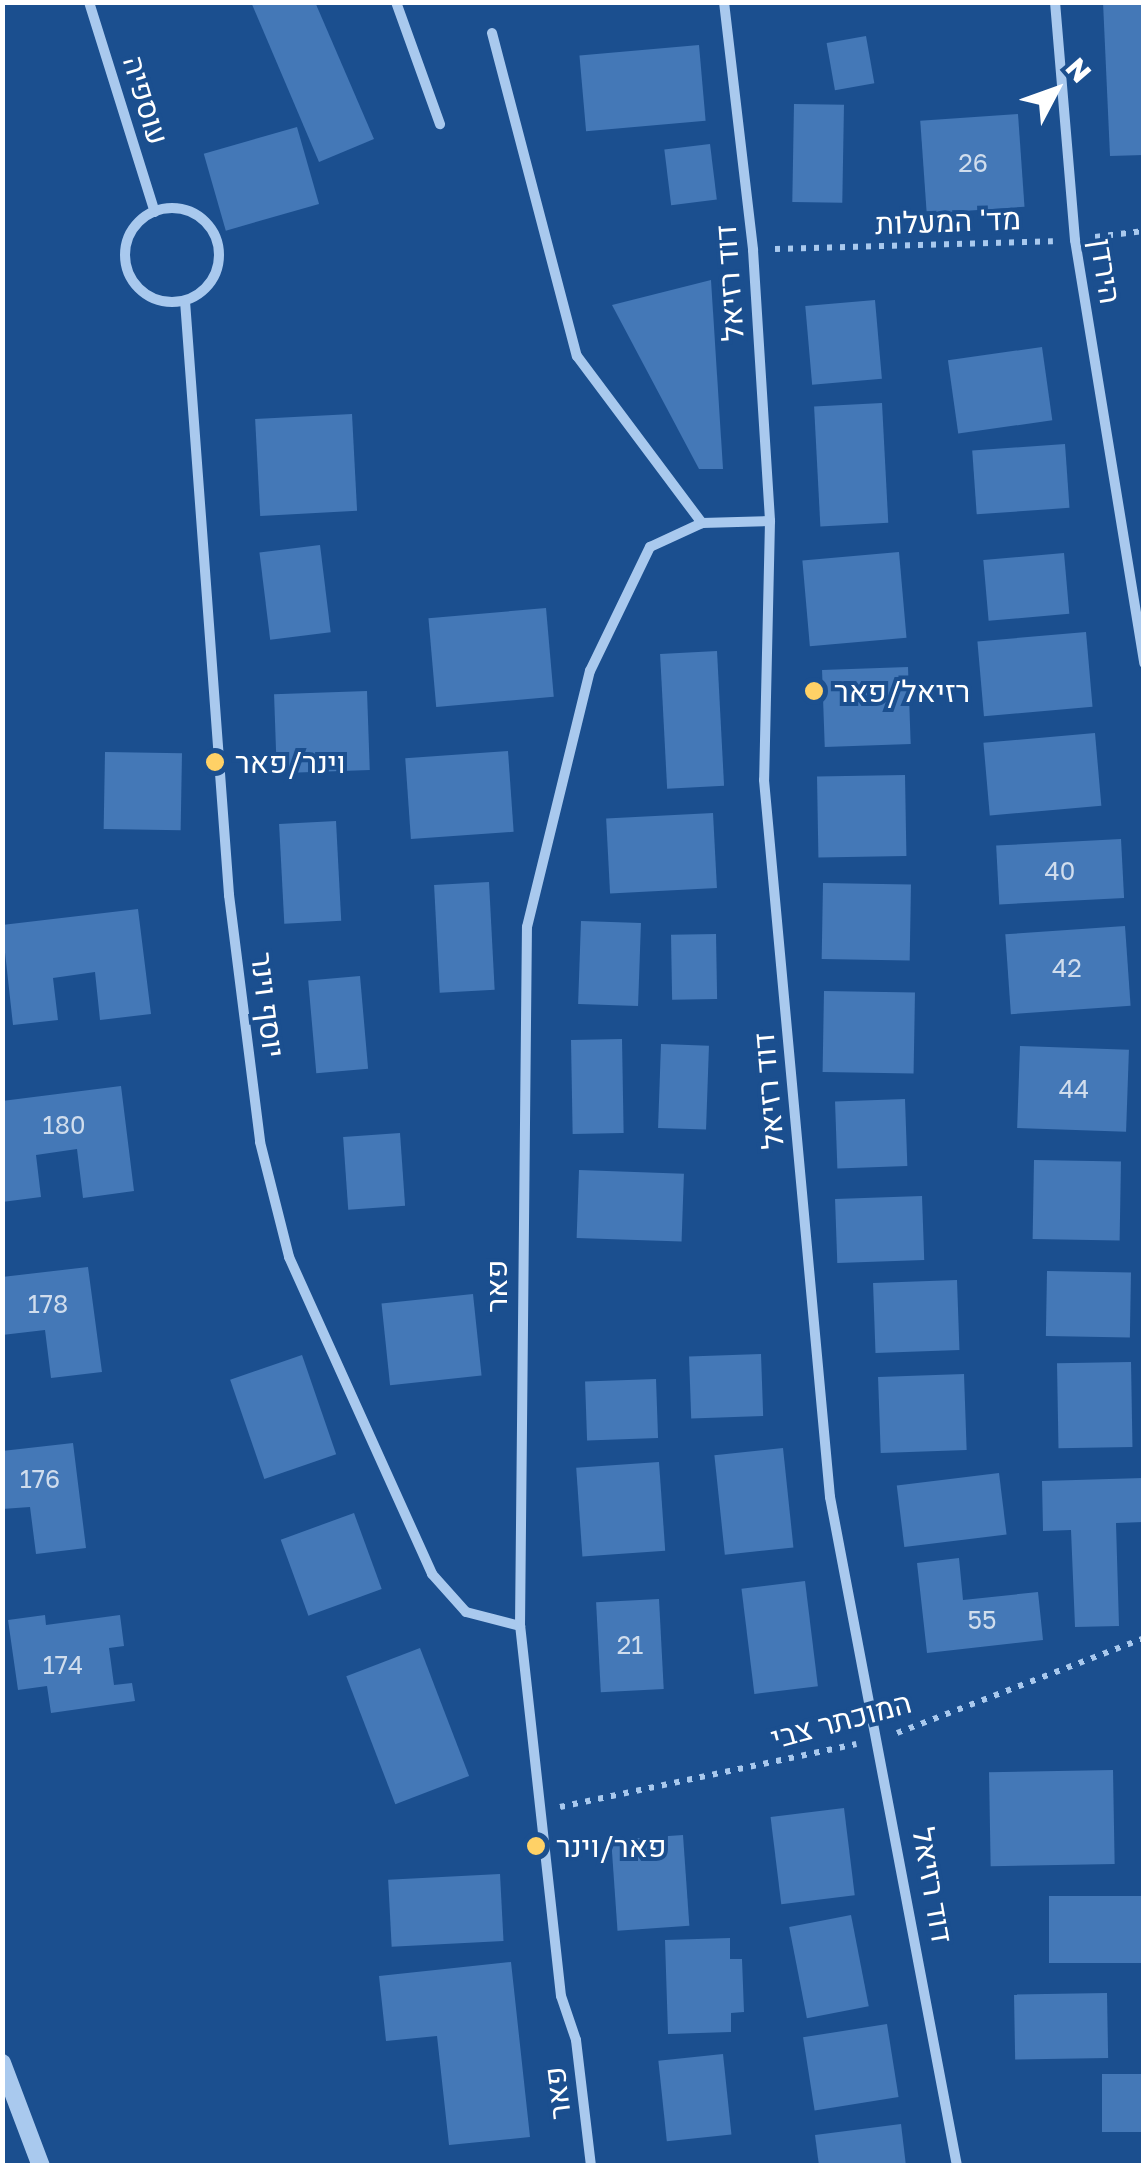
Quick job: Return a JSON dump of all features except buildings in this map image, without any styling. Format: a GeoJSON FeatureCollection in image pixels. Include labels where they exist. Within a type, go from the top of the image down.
{"type":"FeatureCollection","features":[{"type":"Feature","properties":{"kind":"street","name":"עוספיה"},"geometry":{"type":"LineString","coordinates":[[89,2],[155,212]]}},
{"type":"Feature","properties":{"kind":"street"},"geometry":{"type":"LineString","coordinates":[[396,2],[440,124]]}},
{"type":"Feature","properties":{"kind":"street","name":"דוד רזיאל"},"geometry":{"type":"LineString","coordinates":[[724,2],[753,250],[770,521],[764,780],[830,1498],[881,1739],[958,2166]]}},
{"type":"Feature","properties":{"kind":"street","name":"הירדן"},"geometry":{"type":"LineString","coordinates":[[1055,2],[1075,240],[1144,663]]}},
{"type":"Feature","properties":{"kind":"street"},"geometry":{"type":"LineString","coordinates":[[492,32],[577,356],[702,522]]}},
{"type":"Feature","properties":{"kind":"street"},"geometry":{"type":"LineString","coordinates":[[155,212],[192,212],[214,235],[211,282],[185,301],[154,300],[126,266],[127,238],[155,212]]}},
{"type":"Feature","properties":{"kind":"street","name":"יוסף וינר"},"geometry":{"type":"LineString","coordinates":[[185,301],[229,895],[260,1142],[289,1257],[432,1574],[466,1612],[520,1626]]}},
{"type":"Feature","properties":{"kind":"street","name":"פאר"},"geometry":{"type":"LineString","coordinates":[[591,2166],[540,1811],[520,1626],[527,927],[590,671],[650,547],[702,522],[770,521]]}},
{"type":"Feature","properties":{"kind":"street"},"geometry":{"type":"LineString","coordinates":[[2,2062],[41,2166]]}},
{"type":"Feature","properties":{"kind":"path","name":"מד' המעלות"},"geometry":{"type":"LineString","coordinates":[[753,250],[1075,240],[1144,231]]}},
{"type":"Feature","properties":{"kind":"path","name":"המוכתר צבי"},"geometry":{"type":"LineString","coordinates":[[540,1811],[881,1739],[1144,1638]]}},
{"type":"Feature","properties":{"kind":"place","name":"רזיאל/פאר"},"geometry":{"type":"Point","coordinates":[814,691]}},
{"type":"Feature","properties":{"kind":"place","name":"וינר/פאר"},"geometry":{"type":"Point","coordinates":[215,762]}},
{"type":"Feature","properties":{"kind":"place","name":"פאר/וינר"},"geometry":{"type":"Point","coordinates":[536,1846]}}]}
